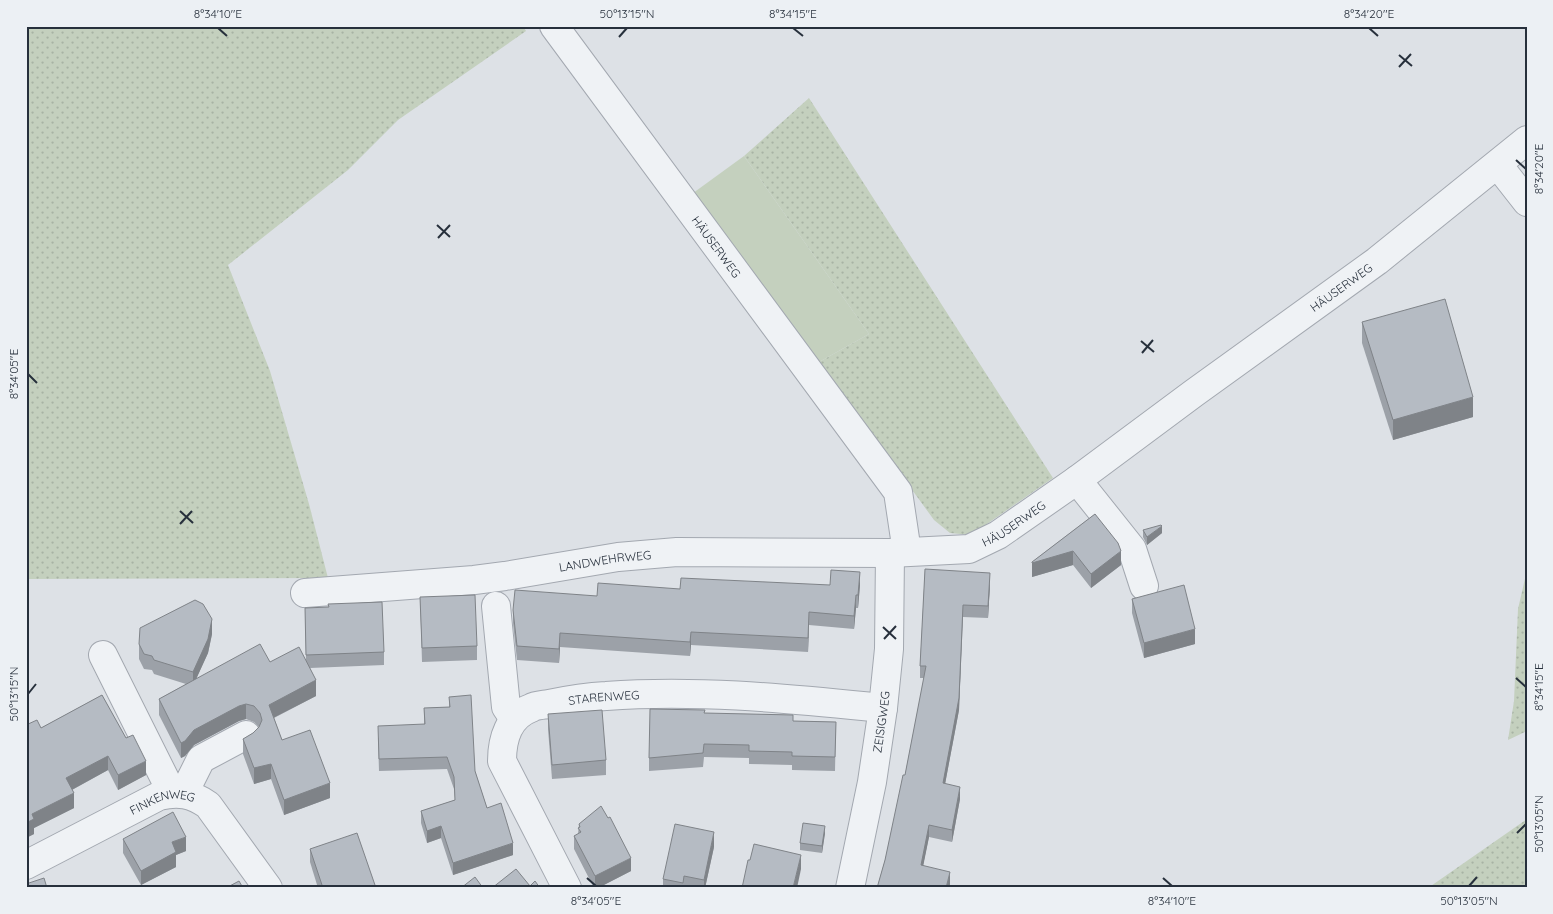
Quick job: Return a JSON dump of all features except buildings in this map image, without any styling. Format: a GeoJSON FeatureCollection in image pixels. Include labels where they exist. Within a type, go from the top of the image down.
{"type":"FeatureCollection","features":[{"type":"Feature","properties":{"kind":"street","name":"HÄUSERWEG"},"geometry":{"type":"LineString","coordinates":[[554,26],[898,492],[898,553],[969,549],[998,535],[1077,480],[1194,393],[1377,262],[1527,140]]}},
{"type":"Feature","properties":{"kind":"street"},"geometry":{"type":"LineString","coordinates":[[1498,165],[1527,202]]}},
{"type":"Feature","properties":{"kind":"street"},"geometry":{"type":"LineString","coordinates":[[1077,480],[1132,549],[1144,586]]}},
{"type":"Feature","properties":{"kind":"street","name":"LANDWEHRWEG"},"geometry":{"type":"LineString","coordinates":[[305,593],[474,580],[618,557],[677,552],[898,553]]}},
{"type":"Feature","properties":{"kind":"street","name":"ZEISIGWEG"},"geometry":{"type":"LineString","coordinates":[[850,888],[872,782],[883,708],[898,553]]}},
{"type":"Feature","properties":{"kind":"street"},"geometry":{"type":"LineString","coordinates":[[496,606],[506,706],[514,720],[506,734],[502,747],[502,761],[566,888]]}},
{"type":"Feature","properties":{"kind":"street"},"geometry":{"type":"LineString","coordinates":[[103,655],[178,793],[201,759],[246,734]]}},
{"type":"Feature","properties":{"kind":"street","name":"STARENWEG"},"geometry":{"type":"LineString","coordinates":[[514,720],[530,708],[577,698],[662,693],[748,696],[883,708]]}},
{"type":"Feature","properties":{"kind":"street","name":"FINKENWEG"},"geometry":{"type":"LineString","coordinates":[[26,865],[159,796],[178,793],[197,798],[208,805],[268,888]]}},
{"type":"Feature","properties":{"kind":"green space"},"geometry":{"type":"Polygon","coordinates":[[[26,26],[523,26],[526,31],[398,120],[348,170],[228,265],[270,371],[309,504],[328,578],[26,579],[26,26]]]}},
{"type":"Feature","properties":{"kind":"green space"},"geometry":{"type":"Polygon","coordinates":[[[809,98],[1053,478],[971,535],[950,533],[934,520],[819,362],[869,334],[744,156],[809,98]]]}},
{"type":"Feature","properties":{"kind":"green space"},"geometry":{"type":"Polygon","coordinates":[[[744,156],[869,334],[819,362],[689,196],[744,156]]]}},
{"type":"Feature","properties":{"kind":"green space"},"geometry":{"type":"Polygon","coordinates":[[[1527,570],[1527,731],[1508,740],[1514,701],[1518,609],[1527,570]]]}},
{"type":"Feature","properties":{"kind":"green space"},"geometry":{"type":"Polygon","coordinates":[[[1527,819],[1527,888],[1428,888],[1527,819]]]}}]}
